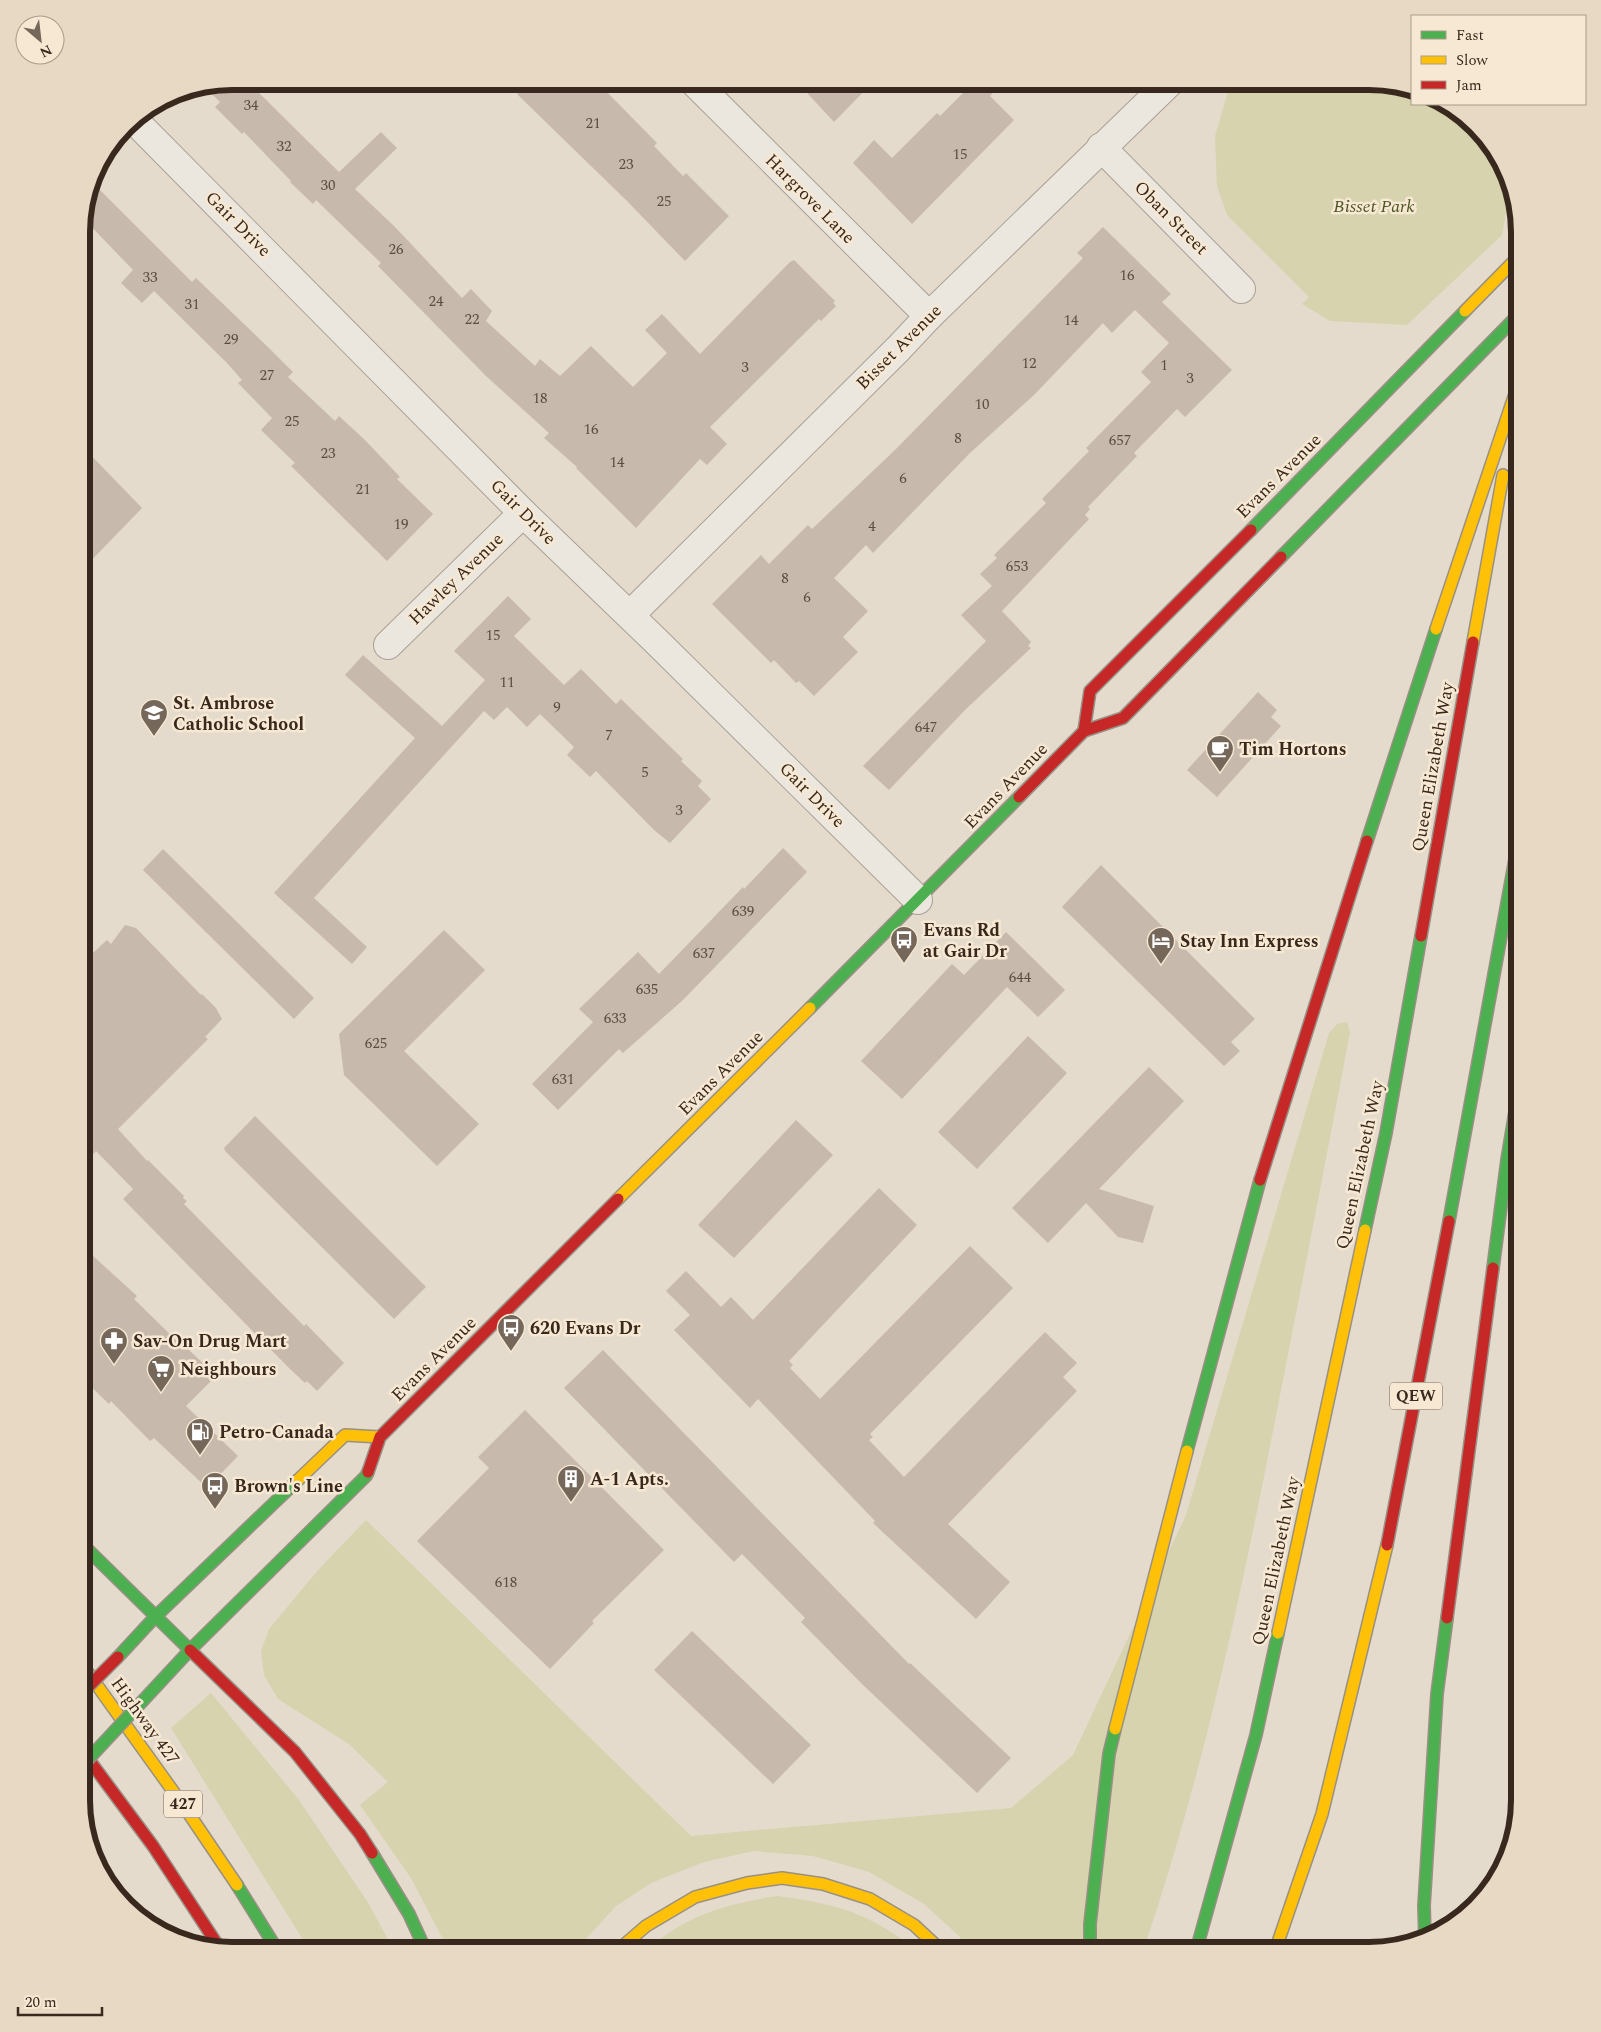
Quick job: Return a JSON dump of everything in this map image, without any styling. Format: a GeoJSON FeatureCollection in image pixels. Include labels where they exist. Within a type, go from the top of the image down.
{"type":"FeatureCollection","features":[{"type":"Feature","properties":{"kind":"main road","name":"Evans Avenue"},"geometry":{"type":"LineString","coordinates":[[1084,731],[1090,691],[1331,449],[1398,378],[1511,264]]}},
{"type":"Feature","properties":{"kind":"main road","name":"Evans Avenue"},"geometry":{"type":"LineString","coordinates":[[90,1758],[190,1650],[366,1476],[380,1437],[918,900],[1084,731],[1123,718],[1511,322]]}},
{"type":"Feature","properties":{"kind":"main road"},"geometry":{"type":"LineString","coordinates":[[1090,1942],[1090,1924],[1109,1754],[1166,1528],[1268,1150],[1409,709],[1511,405]]}},
{"type":"Feature","properties":{"kind":"main road","name":"Queen Elizabeth Way"},"geometry":{"type":"LineString","coordinates":[[1199,1942],[1256,1736],[1386,1133],[1511,426]]}},
{"type":"Feature","properties":{"kind":"main road","name":"QEW"},"geometry":{"type":"LineString","coordinates":[[1278,1942],[1322,1814],[1385,1555],[1460,1170],[1511,883]]}},
{"type":"Feature","properties":{"kind":"main road"},"geometry":{"type":"LineString","coordinates":[[1425,1930],[1424,1906],[1437,1694],[1511,1136]]}},
{"type":"Feature","properties":{"kind":"main road"},"geometry":{"type":"LineString","coordinates":[[90,1685],[155,1616],[345,1435],[380,1437]]}},
{"type":"Feature","properties":{"kind":"main road"},"geometry":{"type":"LineString","coordinates":[[90,1552],[295,1752],[360,1834],[409,1914],[422,1942]]}},
{"type":"Feature","properties":{"kind":"main road","name":"Highway 427"},"geometry":{"type":"LineString","coordinates":[[90,1675],[206,1837],[272,1942]]}},
{"type":"Feature","properties":{"kind":"main road","name":"427"},"geometry":{"type":"LineString","coordinates":[[90,1760],[130,1811],[215,1941]]}},
{"type":"Feature","properties":{"kind":"main road"},"geometry":{"type":"LineString","coordinates":[[627,1942],[646,1926],[694,1897],[748,1883],[782,1878],[830,1886],[870,1899],[914,1925],[932,1942]]}},
{"type":"Feature","properties":{"kind":"street","name":"Hargrove Lane"},"geometry":{"type":"LineString","coordinates":[[702,90],[929,316]]}},
{"type":"Feature","properties":{"kind":"street","name":"Bisset Avenue"},"geometry":{"type":"LineString","coordinates":[[630,615],[929,316],[1162,90]]}},
{"type":"Feature","properties":{"kind":"street","name":"Gair Drive"},"geometry":{"type":"LineString","coordinates":[[139,125],[523,513],[630,615],[918,900]]}},
{"type":"Feature","properties":{"kind":"street","name":"Oban Street"},"geometry":{"type":"LineString","coordinates":[[1101,147],[1241,289]]}},
{"type":"Feature","properties":{"kind":"street","name":"Hawley Avenue"},"geometry":{"type":"LineString","coordinates":[[388,645],[523,513]]}},
{"type":"Feature","properties":{"kind":"green space","name":"Bisset Park"},"geometry":{"type":"Polygon","coordinates":[[[1228,90],[1378,90],[1411,97],[1411,105],[1432,105],[1463,125],[1487,153],[1500,178],[1508,203],[1502,235],[1407,325],[1330,321],[1302,304],[1309,297],[1227,215],[1217,186],[1215,136],[1228,90]]]}},
{"type":"Feature","properties":{"kind":"green space"},"geometry":{"type":"Polygon","coordinates":[[[1347,1022],[1350,1032],[1268,1457],[1238,1600],[1205,1741],[1166,1882],[1146,1942],[963,1942],[959,1936],[924,1904],[869,1872],[813,1856],[754,1851],[704,1862],[651,1883],[616,1906],[583,1942],[444,1942],[411,1878],[360,1805],[388,1782],[349,1744],[278,1699],[264,1675],[261,1651],[269,1629],[319,1569],[366,1520],[691,1836],[1011,1808],[1073,1755],[1186,1515],[1329,1033],[1337,1024],[1347,1022]]]}},
{"type":"Feature","properties":{"kind":"green space"},"geometry":{"type":"Polygon","coordinates":[[[211,1693],[299,1800],[369,1904],[389,1942],[304,1942],[171,1728],[211,1693]]]}},
{"type":"Feature","properties":{"kind":"green space"},"geometry":{"type":"Polygon","coordinates":[[[777,1896],[836,1907],[868,1919],[906,1942],[657,1942],[691,1920],[723,1907],[777,1896]]]}},
{"type":"Feature","properties":{"kind":"building"},"geometry":{"type":"Polygon","coordinates":[[[256,90],[339,172],[381,132],[397,148],[355,189],[395,227],[462,298],[471,289],[492,311],[486,321],[535,366],[540,359],[560,376],[591,346],[633,387],[667,353],[645,330],[662,314],[700,354],[794,260],[835,301],[833,303],[836,306],[821,321],[819,319],[710,427],[727,444],[707,465],[700,459],[636,528],[577,467],[544,438],[549,433],[486,376],[378,266],[381,263],[316,200],[313,204],[244,132],[242,134],[215,107],[220,102],[210,92],[256,90]]]}},
{"type":"Feature","properties":{"kind":"building"},"geometry":{"type":"Polygon","coordinates":[[[515,90],[605,90],[657,143],[654,146],[683,176],[686,173],[729,216],[685,261],[515,90]]]}},
{"type":"Feature","properties":{"kind":"building"},"geometry":{"type":"Polygon","coordinates":[[[804,90],[865,90],[834,122],[804,90]]]}},
{"type":"Feature","properties":{"kind":"building"},"geometry":{"type":"Polygon","coordinates":[[[966,90],[996,90],[990,96],[1014,120],[912,224],[853,163],[874,140],[892,158],[937,113],[940,116],[966,90]]]}},
{"type":"Feature","properties":{"kind":"building"},"geometry":{"type":"Polygon","coordinates":[[[98,188],[192,282],[196,278],[270,349],[293,372],[288,377],[335,421],[339,416],[365,440],[400,477],[397,479],[433,514],[387,561],[291,466],[295,463],[261,430],[272,418],[238,383],[242,380],[227,363],[154,291],[142,303],[121,283],[133,270],[90,225],[98,188]]]}},
{"type":"Feature","properties":{"kind":"building"},"geometry":{"type":"Polygon","coordinates":[[[1103,227],[1171,294],[1162,302],[1232,370],[1185,417],[1177,409],[1134,453],[1137,456],[1088,507],[1090,509],[1085,515],[1089,519],[1002,611],[1031,642],[1028,646],[1031,648],[965,710],[889,790],[863,766],[986,641],[961,615],[992,586],[980,574],[997,558],[994,555],[1046,503],[1042,499],[1089,451],[1086,448],[1151,382],[1141,372],[1169,343],[1135,310],[1112,333],[1103,323],[1034,395],[970,453],[873,553],[866,545],[834,578],[868,611],[843,637],[858,652],[814,696],[799,681],[796,683],[774,660],[771,663],[712,604],[761,555],[769,564],[808,525],[812,529],[897,448],[1083,258],[1077,253],[1103,227]]]}},
{"type":"Feature","properties":{"kind":"building"},"geometry":{"type":"Polygon","coordinates":[[[90,454],[142,508],[90,562],[90,454]]]}},
{"type":"Feature","properties":{"kind":"building"},"geometry":{"type":"Polygon","coordinates":[[[508,596],[531,619],[514,636],[564,685],[581,669],[616,704],[621,699],[683,759],[681,761],[702,781],[698,786],[711,799],[670,843],[654,830],[596,771],[590,777],[567,755],[574,747],[540,714],[527,727],[507,707],[494,720],[484,711],[314,898],[367,947],[352,964],[274,893],[415,738],[345,675],[363,655],[442,726],[485,680],[454,651],[508,596]]]}},
{"type":"Feature","properties":{"kind":"building"},"geometry":{"type":"Polygon","coordinates":[[[1258,692],[1277,710],[1271,717],[1281,726],[1217,797],[1187,770],[1258,692]]]}},
{"type":"Feature","properties":{"kind":"building"},"geometry":{"type":"Polygon","coordinates":[[[783,848],[807,872],[683,1000],[623,1053],[619,1049],[558,1110],[532,1084],[593,1022],[579,1009],[638,952],[659,974],[783,848]]]}},
{"type":"Feature","properties":{"kind":"building"},"geometry":{"type":"Polygon","coordinates":[[[163,849],[314,998],[294,1019],[143,870],[163,849]]]}},
{"type":"Feature","properties":{"kind":"building","name":"Stay Inn Express"},"geometry":{"type":"Polygon","coordinates":[[[1101,865],[1255,1019],[1231,1042],[1240,1051],[1224,1066],[1062,907],[1101,865]]]}},
{"type":"Feature","properties":{"kind":"building"},"geometry":{"type":"Polygon","coordinates":[[[125,925],[136,928],[216,1008],[222,1019],[205,1037],[208,1039],[118,1129],[147,1161],[184,1196],[183,1198],[187,1201],[184,1204],[304,1326],[306,1324],[344,1363],[317,1391],[288,1367],[123,1199],[133,1189],[96,1151],[90,1157],[90,1087],[92,1085],[90,1083],[90,956],[107,940],[111,944],[125,925]]]}},
{"type":"Feature","properties":{"kind":"building"},"geometry":{"type":"Polygon","coordinates":[[[444,930],[485,970],[404,1051],[479,1124],[437,1166],[344,1075],[339,1034],[444,930]]]}},
{"type":"Feature","properties":{"kind":"building"},"geometry":{"type":"Polygon","coordinates":[[[1006,932],[1065,990],[1038,1017],[1007,987],[902,1099],[861,1061],[952,964],[964,975],[1006,932]]]}},
{"type":"Feature","properties":{"kind":"building"},"geometry":{"type":"Polygon","coordinates":[[[1028,1036],[1067,1073],[977,1169],[938,1132],[1028,1036]]]}},
{"type":"Feature","properties":{"kind":"building"},"geometry":{"type":"Polygon","coordinates":[[[1149,1067],[1184,1101],[1099,1189],[1154,1206],[1143,1243],[1118,1237],[1086,1203],[1048,1243],[1012,1208],[1149,1067]]]}},
{"type":"Feature","properties":{"kind":"building"},"geometry":{"type":"Polygon","coordinates":[[[255,1116],[426,1287],[394,1319],[226,1152],[224,1148],[255,1116]]]}},
{"type":"Feature","properties":{"kind":"building"},"geometry":{"type":"Polygon","coordinates":[[[796,1120],[833,1155],[734,1258],[698,1225],[796,1120]]]}},
{"type":"Feature","properties":{"kind":"building"},"geometry":{"type":"Polygon","coordinates":[[[879,1188],[917,1225],[789,1361],[793,1365],[790,1368],[820,1399],[970,1246],[1013,1288],[870,1434],[873,1437],[869,1440],[904,1477],[1045,1332],[1077,1363],[1063,1377],[1077,1391],[948,1524],[1010,1582],[976,1619],[873,1523],[875,1521],[758,1399],[750,1408],[674,1330],[690,1315],[666,1291],[686,1271],[721,1307],[731,1297],[753,1320],[879,1188]]]}},
{"type":"Feature","properties":{"kind":"building"},"geometry":{"type":"Polygon","coordinates":[[[90,1253],[137,1296],[134,1299],[183,1347],[185,1346],[216,1376],[186,1406],[238,1456],[207,1488],[154,1438],[150,1441],[111,1401],[109,1404],[90,1386],[90,1253]]]}},
{"type":"Feature","properties":{"kind":"building"},"geometry":{"type":"Polygon","coordinates":[[[603,1350],[909,1664],[1011,1758],[977,1793],[862,1684],[801,1622],[805,1618],[742,1554],[734,1562],[564,1388],[603,1350]]]}},
{"type":"Feature","properties":{"kind":"building"},"geometry":{"type":"Polygon","coordinates":[[[525,1410],[664,1550],[592,1621],[594,1623],[550,1669],[417,1541],[489,1468],[478,1457],[525,1410]]]}},
{"type":"Feature","properties":{"kind":"building"},"geometry":{"type":"Polygon","coordinates":[[[692,1631],[811,1745],[773,1784],[654,1670],[692,1631]]]}},
{"type":"Feature","properties":{"kind":"traffic: fast"},"geometry":{"type":"LineString","coordinates":[[1251,530],[1465,311]]}},
{"type":"Feature","properties":{"kind":"traffic: fast"},"geometry":{"type":"LineString","coordinates":[[1281,557],[1511,322]]}},
{"type":"Feature","properties":{"kind":"traffic: fast"},"geometry":{"type":"LineString","coordinates":[[1367,841],[1436,629]]}},
{"type":"Feature","properties":{"kind":"traffic: fast"},"geometry":{"type":"LineString","coordinates":[[810,1008],[1019,797]]}},
{"type":"Feature","properties":{"kind":"traffic: fast"},"geometry":{"type":"LineString","coordinates":[[1449,1221],[1511,881]]}},
{"type":"Feature","properties":{"kind":"traffic: fast"},"geometry":{"type":"LineString","coordinates":[[1365,1230],[1386,1133],[1421,936]]}},
{"type":"Feature","properties":{"kind":"traffic: fast"},"geometry":{"type":"LineString","coordinates":[[1493,1268],[1511,1136]]}},
{"type":"Feature","properties":{"kind":"traffic: fast"},"geometry":{"type":"LineString","coordinates":[[1187,1451],[1260,1180]]}},
{"type":"Feature","properties":{"kind":"traffic: fast"},"geometry":{"type":"LineString","coordinates":[[151,1692],[190,1650],[368,1472]]}},
{"type":"Feature","properties":{"kind":"traffic: fast"},"geometry":{"type":"LineString","coordinates":[[118,1657],[155,1617],[298,1480]]}},
{"type":"Feature","properties":{"kind":"traffic: fast"},"geometry":{"type":"LineString","coordinates":[[90,1552],[190,1650]]}},
{"type":"Feature","properties":{"kind":"traffic: fast"},"geometry":{"type":"LineString","coordinates":[[1425,1930],[1424,1906],[1437,1694],[1447,1618]]}},
{"type":"Feature","properties":{"kind":"traffic: fast"},"geometry":{"type":"LineString","coordinates":[[1198,1942],[1256,1735],[1278,1633]]}},
{"type":"Feature","properties":{"kind":"traffic: fast"},"geometry":{"type":"LineString","coordinates":[[90,1757],[151,1692]]}},
{"type":"Feature","properties":{"kind":"traffic: fast"},"geometry":{"type":"LineString","coordinates":[[1090,1942],[1090,1924],[1109,1754],[1115,1729]]}},
{"type":"Feature","properties":{"kind":"traffic: fast"},"geometry":{"type":"LineString","coordinates":[[372,1853],[409,1914],[422,1942]]}},
{"type":"Feature","properties":{"kind":"traffic: fast"},"geometry":{"type":"LineString","coordinates":[[237,1885],[272,1942]]}},
{"type":"Feature","properties":{"kind":"traffic: slow"},"geometry":{"type":"LineString","coordinates":[[1465,311],[1511,264]]}},
{"type":"Feature","properties":{"kind":"traffic: slow"},"geometry":{"type":"LineString","coordinates":[[1436,629],[1511,406]]}},
{"type":"Feature","properties":{"kind":"traffic: slow"},"geometry":{"type":"LineString","coordinates":[[1473,642],[1503,475]]}},
{"type":"Feature","properties":{"kind":"traffic: slow"},"geometry":{"type":"LineString","coordinates":[[618,1199],[810,1008]]}},
{"type":"Feature","properties":{"kind":"traffic: slow"},"geometry":{"type":"LineString","coordinates":[[1278,1633],[1365,1230]]}},
{"type":"Feature","properties":{"kind":"traffic: slow"},"geometry":{"type":"LineString","coordinates":[[298,1480],[345,1435],[380,1437]]}},
{"type":"Feature","properties":{"kind":"traffic: slow"},"geometry":{"type":"LineString","coordinates":[[1115,1729],[1187,1451]]}},
{"type":"Feature","properties":{"kind":"traffic: slow"},"geometry":{"type":"LineString","coordinates":[[1278,1942],[1322,1814],[1387,1545]]}},
{"type":"Feature","properties":{"kind":"traffic: slow"},"geometry":{"type":"LineString","coordinates":[[90,1676],[183,1805],[237,1885]]}},
{"type":"Feature","properties":{"kind":"traffic: slow"},"geometry":{"type":"LineString","coordinates":[[627,1942],[646,1926],[695,1897],[747,1883],[782,1878],[823,1884],[870,1899],[914,1925],[932,1942]]}},
{"type":"Feature","properties":{"kind":"traffic: jam"},"geometry":{"type":"LineString","coordinates":[[1084,731],[1090,691],[1251,530]]}},
{"type":"Feature","properties":{"kind":"traffic: jam"},"geometry":{"type":"LineString","coordinates":[[1019,797],[1084,731],[1123,718],[1281,557]]}},
{"type":"Feature","properties":{"kind":"traffic: jam"},"geometry":{"type":"LineString","coordinates":[[1421,936],[1473,642]]}},
{"type":"Feature","properties":{"kind":"traffic: jam"},"geometry":{"type":"LineString","coordinates":[[1260,1180],[1367,841]]}},
{"type":"Feature","properties":{"kind":"traffic: jam"},"geometry":{"type":"LineString","coordinates":[[368,1472],[380,1437],[618,1199]]}},
{"type":"Feature","properties":{"kind":"traffic: jam"},"geometry":{"type":"LineString","coordinates":[[1387,1545],[1449,1221]]}},
{"type":"Feature","properties":{"kind":"traffic: jam"},"geometry":{"type":"LineString","coordinates":[[1447,1618],[1493,1268]]}},
{"type":"Feature","properties":{"kind":"traffic: jam"},"geometry":{"type":"LineString","coordinates":[[190,1650],[295,1752],[360,1834],[372,1853]]}},
{"type":"Feature","properties":{"kind":"traffic: jam"},"geometry":{"type":"LineString","coordinates":[[90,1685],[118,1657]]}},
{"type":"Feature","properties":{"kind":"traffic: jam"},"geometry":{"type":"LineString","coordinates":[[90,1761],[153,1846],[215,1941]]}},
{"type":"Feature","properties":{"kind":"place","name":"St. Ambrose Catholic School"},"geometry":{"type":"Point","coordinates":[154,737]}},
{"type":"Feature","properties":{"kind":"place","name":"Tim Hortons"},"geometry":{"type":"Point","coordinates":[1220,773]}},
{"type":"Feature","properties":{"kind":"place","name":"Evans Rd at Gair Dr"},"geometry":{"type":"Point","coordinates":[904,964]}},
{"type":"Feature","properties":{"kind":"place","name":"Stay Inn Express"},"geometry":{"type":"Point","coordinates":[1161,965]}},
{"type":"Feature","properties":{"kind":"place","name":"620 Evans Dr"},"geometry":{"type":"Point","coordinates":[511,1352]}},
{"type":"Feature","properties":{"kind":"place","name":"Sav-On Drug Mart"},"geometry":{"type":"Point","coordinates":[114,1365]}},
{"type":"Feature","properties":{"kind":"place","name":"Neighbours"},"geometry":{"type":"Point","coordinates":[161,1393]}},
{"type":"Feature","properties":{"kind":"place","name":"Petro-Canada"},"geometry":{"type":"Point","coordinates":[200,1456]}},
{"type":"Feature","properties":{"kind":"place","name":"A-1 Apts."},"geometry":{"type":"Point","coordinates":[571,1503]}},
{"type":"Feature","properties":{"kind":"place","name":"Brown's Line"},"geometry":{"type":"Point","coordinates":[215,1510]}}]}
